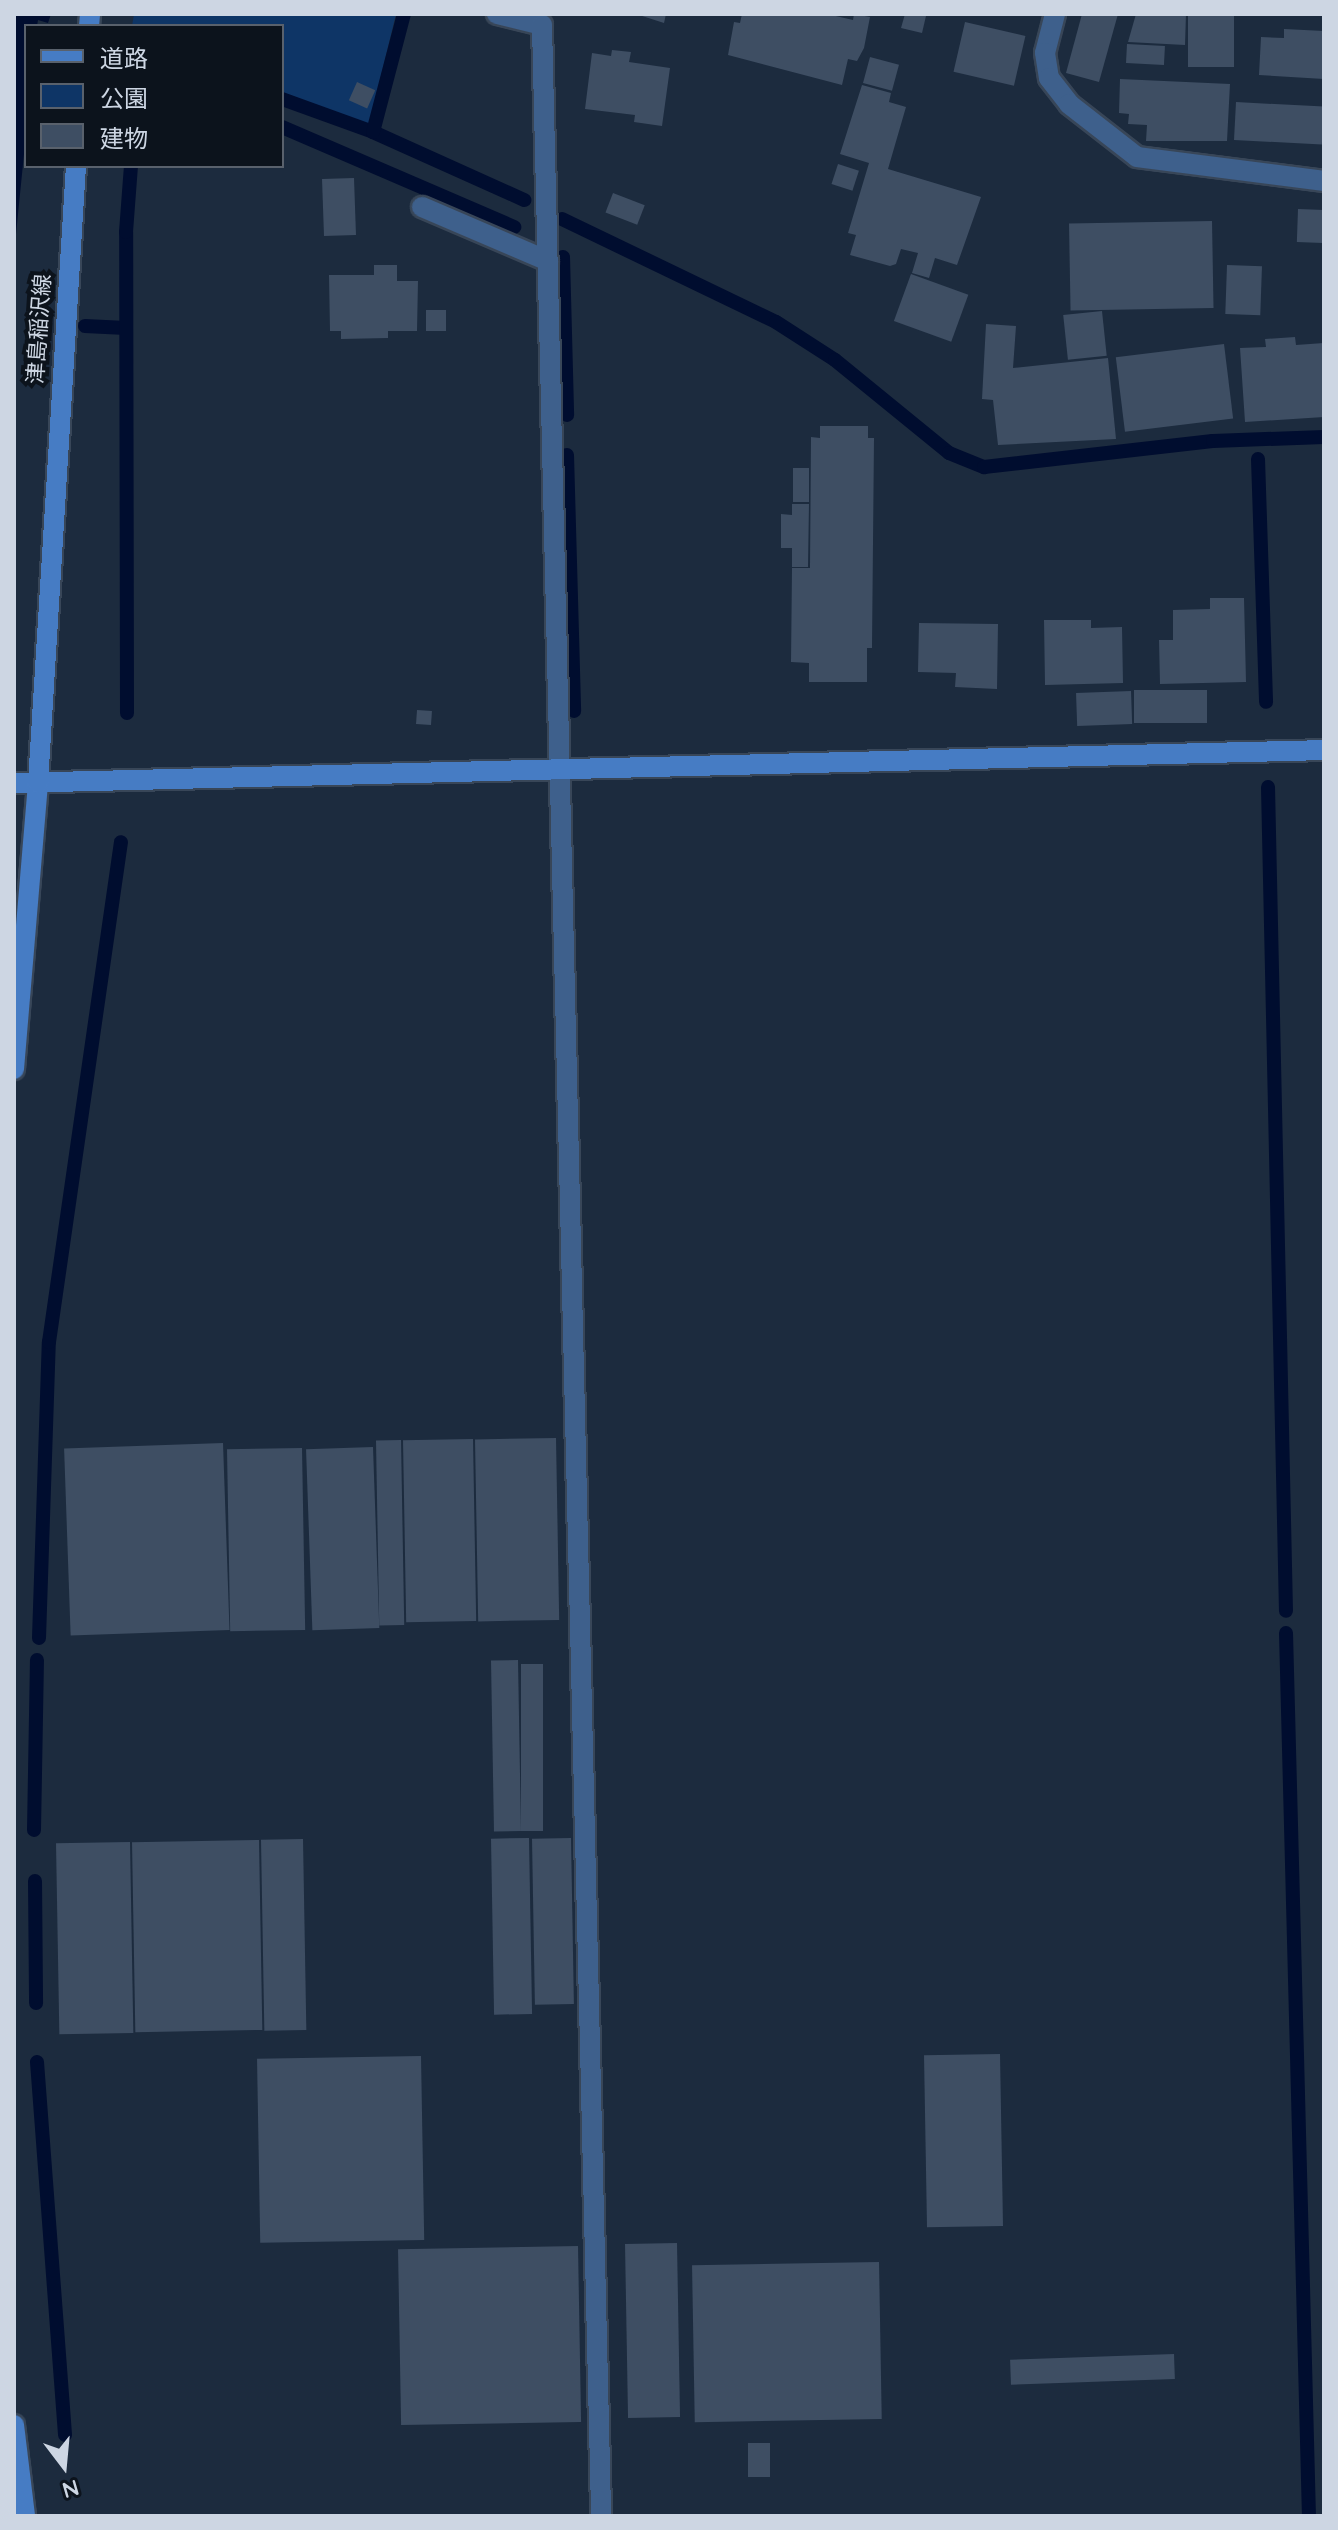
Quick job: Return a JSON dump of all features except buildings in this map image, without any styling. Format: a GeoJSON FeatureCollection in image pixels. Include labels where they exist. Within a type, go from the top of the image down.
{"type":"FeatureCollection","features":[{"type":"Feature","properties":{"kind":"street"},"geometry":{"type":"LineString","coordinates":[[497,14],[542,25],[601,2516]]}},
{"type":"Feature","properties":{"kind":"street"},"geometry":{"type":"LineString","coordinates":[[1055,14],[1045,53],[1049,78],[1069,104],[1137,157],[1324,181]]}},
{"type":"Feature","properties":{"kind":"street","name":"津島稲沢線"},"geometry":{"type":"LineString","coordinates":[[14,1069],[38,783],[76,168]]}},
{"type":"Feature","properties":{"kind":"street"},"geometry":{"type":"LineString","coordinates":[[422,207],[548,261]]}},
{"type":"Feature","properties":{"kind":"street"},"geometry":{"type":"LineString","coordinates":[[14,783],[1324,750]]}},
{"type":"Feature","properties":{"kind":"street"},"geometry":{"type":"LineString","coordinates":[[14,2425],[25,2516]]}},
{"type":"Feature","properties":{"kind":"green space"},"geometry":{"type":"Polygon","coordinates":[[[134,14],[396,14],[369,125],[284,93],[284,24],[132,24],[134,14]]]}},
{"type":"Feature","properties":{"kind":"shaded area"},"geometry":{"type":"Polygon","coordinates":[[[14,14],[51,14],[48,23],[38,20],[37,24],[24,24],[24,154],[14,254],[14,14]]]}},
{"type":"Feature","properties":{"kind":"waterway"},"geometry":{"type":"LineString","coordinates":[[373,132],[404,14]]}},
{"type":"Feature","properties":{"kind":"waterway"},"geometry":{"type":"LineString","coordinates":[[284,100],[373,132],[524,200]]}},
{"type":"Feature","properties":{"kind":"waterway"},"geometry":{"type":"LineString","coordinates":[[284,128],[514,227]]}},
{"type":"Feature","properties":{"kind":"waterway"},"geometry":{"type":"LineString","coordinates":[[127,713],[126,232],[131,168]]}},
{"type":"Feature","properties":{"kind":"waterway"},"geometry":{"type":"LineString","coordinates":[[562,219],[776,322],[835,360],[949,453],[984,467],[1213,441],[1324,437]]}},
{"type":"Feature","properties":{"kind":"waterway"},"geometry":{"type":"LineString","coordinates":[[563,257],[567,415]]}},
{"type":"Feature","properties":{"kind":"waterway"},"geometry":{"type":"LineString","coordinates":[[85,326],[126,328]]}},
{"type":"Feature","properties":{"kind":"waterway"},"geometry":{"type":"LineString","coordinates":[[567,455],[574,711]]}},
{"type":"Feature","properties":{"kind":"waterway"},"geometry":{"type":"LineString","coordinates":[[1258,459],[1266,702]]}},
{"type":"Feature","properties":{"kind":"waterway"},"geometry":{"type":"LineString","coordinates":[[1268,787],[1286,1611]]}},
{"type":"Feature","properties":{"kind":"waterway"},"geometry":{"type":"LineString","coordinates":[[39,1638],[49,1342],[121,842]]}},
{"type":"Feature","properties":{"kind":"waterway"},"geometry":{"type":"LineString","coordinates":[[1286,1633],[1309,2516]]}},
{"type":"Feature","properties":{"kind":"waterway"},"geometry":{"type":"LineString","coordinates":[[34,1830],[37,1660]]}},
{"type":"Feature","properties":{"kind":"waterway"},"geometry":{"type":"LineString","coordinates":[[35,1881],[36,2003]]}},
{"type":"Feature","properties":{"kind":"waterway"},"geometry":{"type":"LineString","coordinates":[[37,2062],[65,2435]]}}]}
